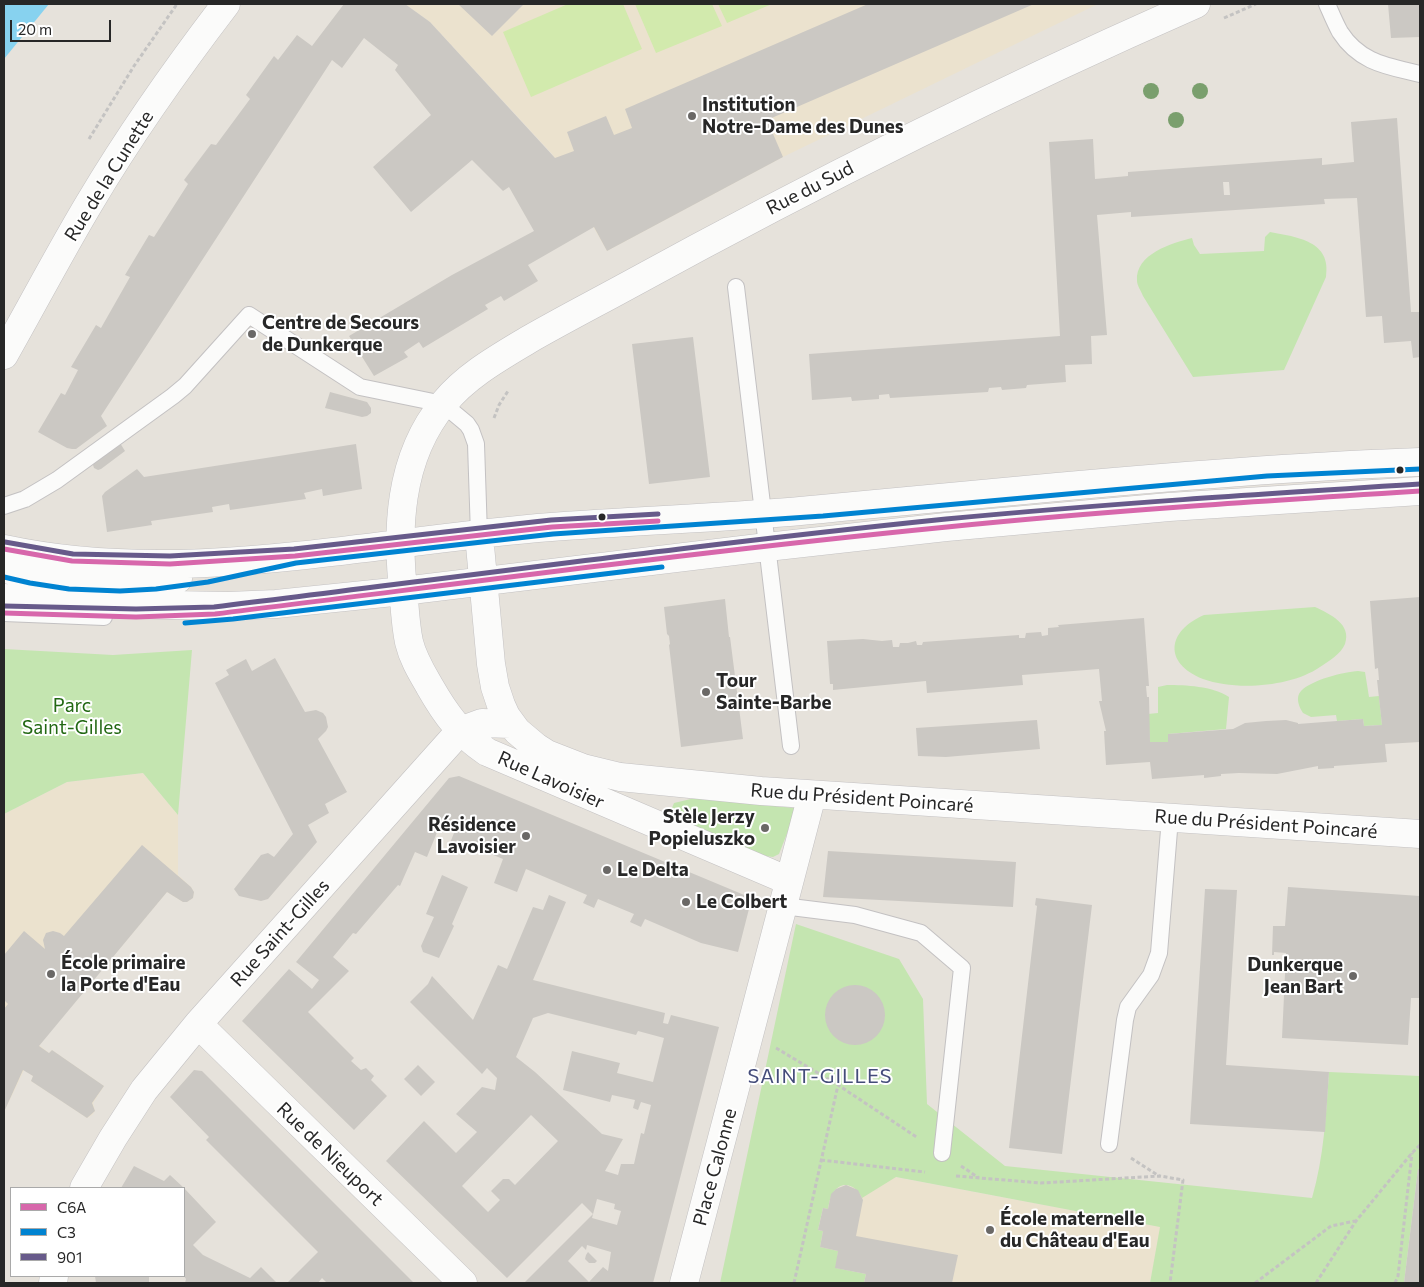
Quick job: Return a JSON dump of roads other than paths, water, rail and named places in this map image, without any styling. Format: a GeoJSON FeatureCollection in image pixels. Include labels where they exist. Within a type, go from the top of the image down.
{"type":"FeatureCollection","features":[{"type":"Feature","properties":{"kind":"street","name":"Rue de la Cunette"},"geometry":{"type":"LineString","coordinates":[[4,355],[90,203],[121,153],[170,78],[226,4]]}},
{"type":"Feature","properties":{"kind":"street","name":"Rue du Sud"},"geometry":{"type":"LineString","coordinates":[[403,591],[399,545],[402,501],[411,466],[424,433],[443,404],[462,384],[496,359],[542,332],[742,223],[1019,85],[1196,4]]}},
{"type":"Feature","properties":{"kind":"street"},"geometry":{"type":"LineString","coordinates":[[4,549],[59,560],[127,564],[178,564],[295,556],[552,527],[763,513],[1248,471],[1420,462]]}},
{"type":"Feature","properties":{"kind":"street"},"geometry":{"type":"LineString","coordinates":[[4,598],[74,602],[258,606],[483,582],[946,527],[1169,507],[1420,491]]}},
{"type":"Feature","properties":{"kind":"street","name":"Rue du Président Poincaré"},"geometry":{"type":"LineString","coordinates":[[479,535],[493,675],[501,705],[511,724],[523,737],[546,754],[570,764],[607,775],[658,782],[812,795],[1420,834]]}},
{"type":"Feature","properties":{"kind":"street"},"geometry":{"type":"LineString","coordinates":[[4,569],[31,576],[69,582],[120,584],[156,582],[206,575],[295,556]]}},
{"type":"Feature","properties":{"kind":"street","name":"Rue Lavoisier"},"geometry":{"type":"LineString","coordinates":[[403,591],[409,638],[415,660],[449,718],[460,731],[487,752],[786,894]]}},
{"type":"Feature","properties":{"kind":"street"},"geometry":{"type":"LineString","coordinates":[[460,731],[482,724],[511,724]]}},
{"type":"Feature","properties":{"kind":"street","name":"Rue Saint-Gilles"},"geometry":{"type":"LineString","coordinates":[[85,1187],[144,1090],[198,1024],[460,731]]}},
{"type":"Feature","properties":{"kind":"street","name":"Place Calonne"},"geometry":{"type":"LineString","coordinates":[[684,1283],[812,795]]}},
{"type":"Feature","properties":{"kind":"street","name":"Rue de Nieuport"},"geometry":{"type":"LineString","coordinates":[[198,1024],[463,1283]]}},
{"type":"Feature","properties":{"kind":"lane"},"geometry":{"type":"LineString","coordinates":[[1327,4],[1340,31],[1358,52],[1379,65],[1420,74]]}},
{"type":"Feature","properties":{"kind":"lane"},"geometry":{"type":"LineString","coordinates":[[736,287],[791,746]]}},
{"type":"Feature","properties":{"kind":"lane"},"geometry":{"type":"LineString","coordinates":[[4,506],[25,499],[57,480],[173,396],[185,386],[249,315],[360,387],[443,404],[467,424],[474,436],[479,535]]}},
{"type":"Feature","properties":{"kind":"lane"},"geometry":{"type":"LineString","coordinates":[[4,613],[178,617],[318,600]]}},
{"type":"Feature","properties":{"kind":"lane"},"geometry":{"type":"LineString","coordinates":[[1109,1144],[1128,1008],[1151,975],[1160,953],[1170,818]]}},
{"type":"Feature","properties":{"kind":"lane"},"geometry":{"type":"LineString","coordinates":[[786,894],[921,933],[962,968],[942,1154]]}},
{"type":"Feature","properties":{"kind":"water"},"geometry":{"type":"Polygon","coordinates":[[[4,4],[49,4],[4,59],[4,4]]]}},
{"type":"Feature","properties":{"kind":"place","name":"Institution Notre-Dame des Dunes"},"geometry":{"type":"Point","coordinates":[692,116]}},
{"type":"Feature","properties":{"kind":"place","name":"Centre de Secours de Dunkerque"},"geometry":{"type":"Point","coordinates":[252,334]}},
{"type":"Feature","properties":{"kind":"place","name":"Tour Sainte-Barbe"},"geometry":{"type":"Point","coordinates":[706,692]}},
{"type":"Feature","properties":{"kind":"place","name":"Stèle Jerzy Popieluszko"},"geometry":{"type":"Point","coordinates":[765,828]}},
{"type":"Feature","properties":{"kind":"place","name":"Résidence Lavoisier"},"geometry":{"type":"Point","coordinates":[526,836]}},
{"type":"Feature","properties":{"kind":"place","name":"Le Delta"},"geometry":{"type":"Point","coordinates":[607,870]}},
{"type":"Feature","properties":{"kind":"place","name":"Le Colbert"},"geometry":{"type":"Point","coordinates":[686,902]}},
{"type":"Feature","properties":{"kind":"place","name":"École primaire la Porte d'Eau"},"geometry":{"type":"Point","coordinates":[51,974]}},
{"type":"Feature","properties":{"kind":"place","name":"Dunkerque Jean Bart"},"geometry":{"type":"Point","coordinates":[1353,976]}},
{"type":"Feature","properties":{"kind":"place","name":"École maternelle du Château d'Eau"},"geometry":{"type":"Point","coordinates":[990,1230]}},
{"type":"Feature","properties":{"kind":"district","name":"SAINT-GILLES"},"geometry":{"type":"Point","coordinates":[820,1076]}},
{"type":"Feature","properties":{"kind":"park label","name":"Parc Saint-Gilles"},"geometry":{"type":"Point","coordinates":[72,717]}}]}
